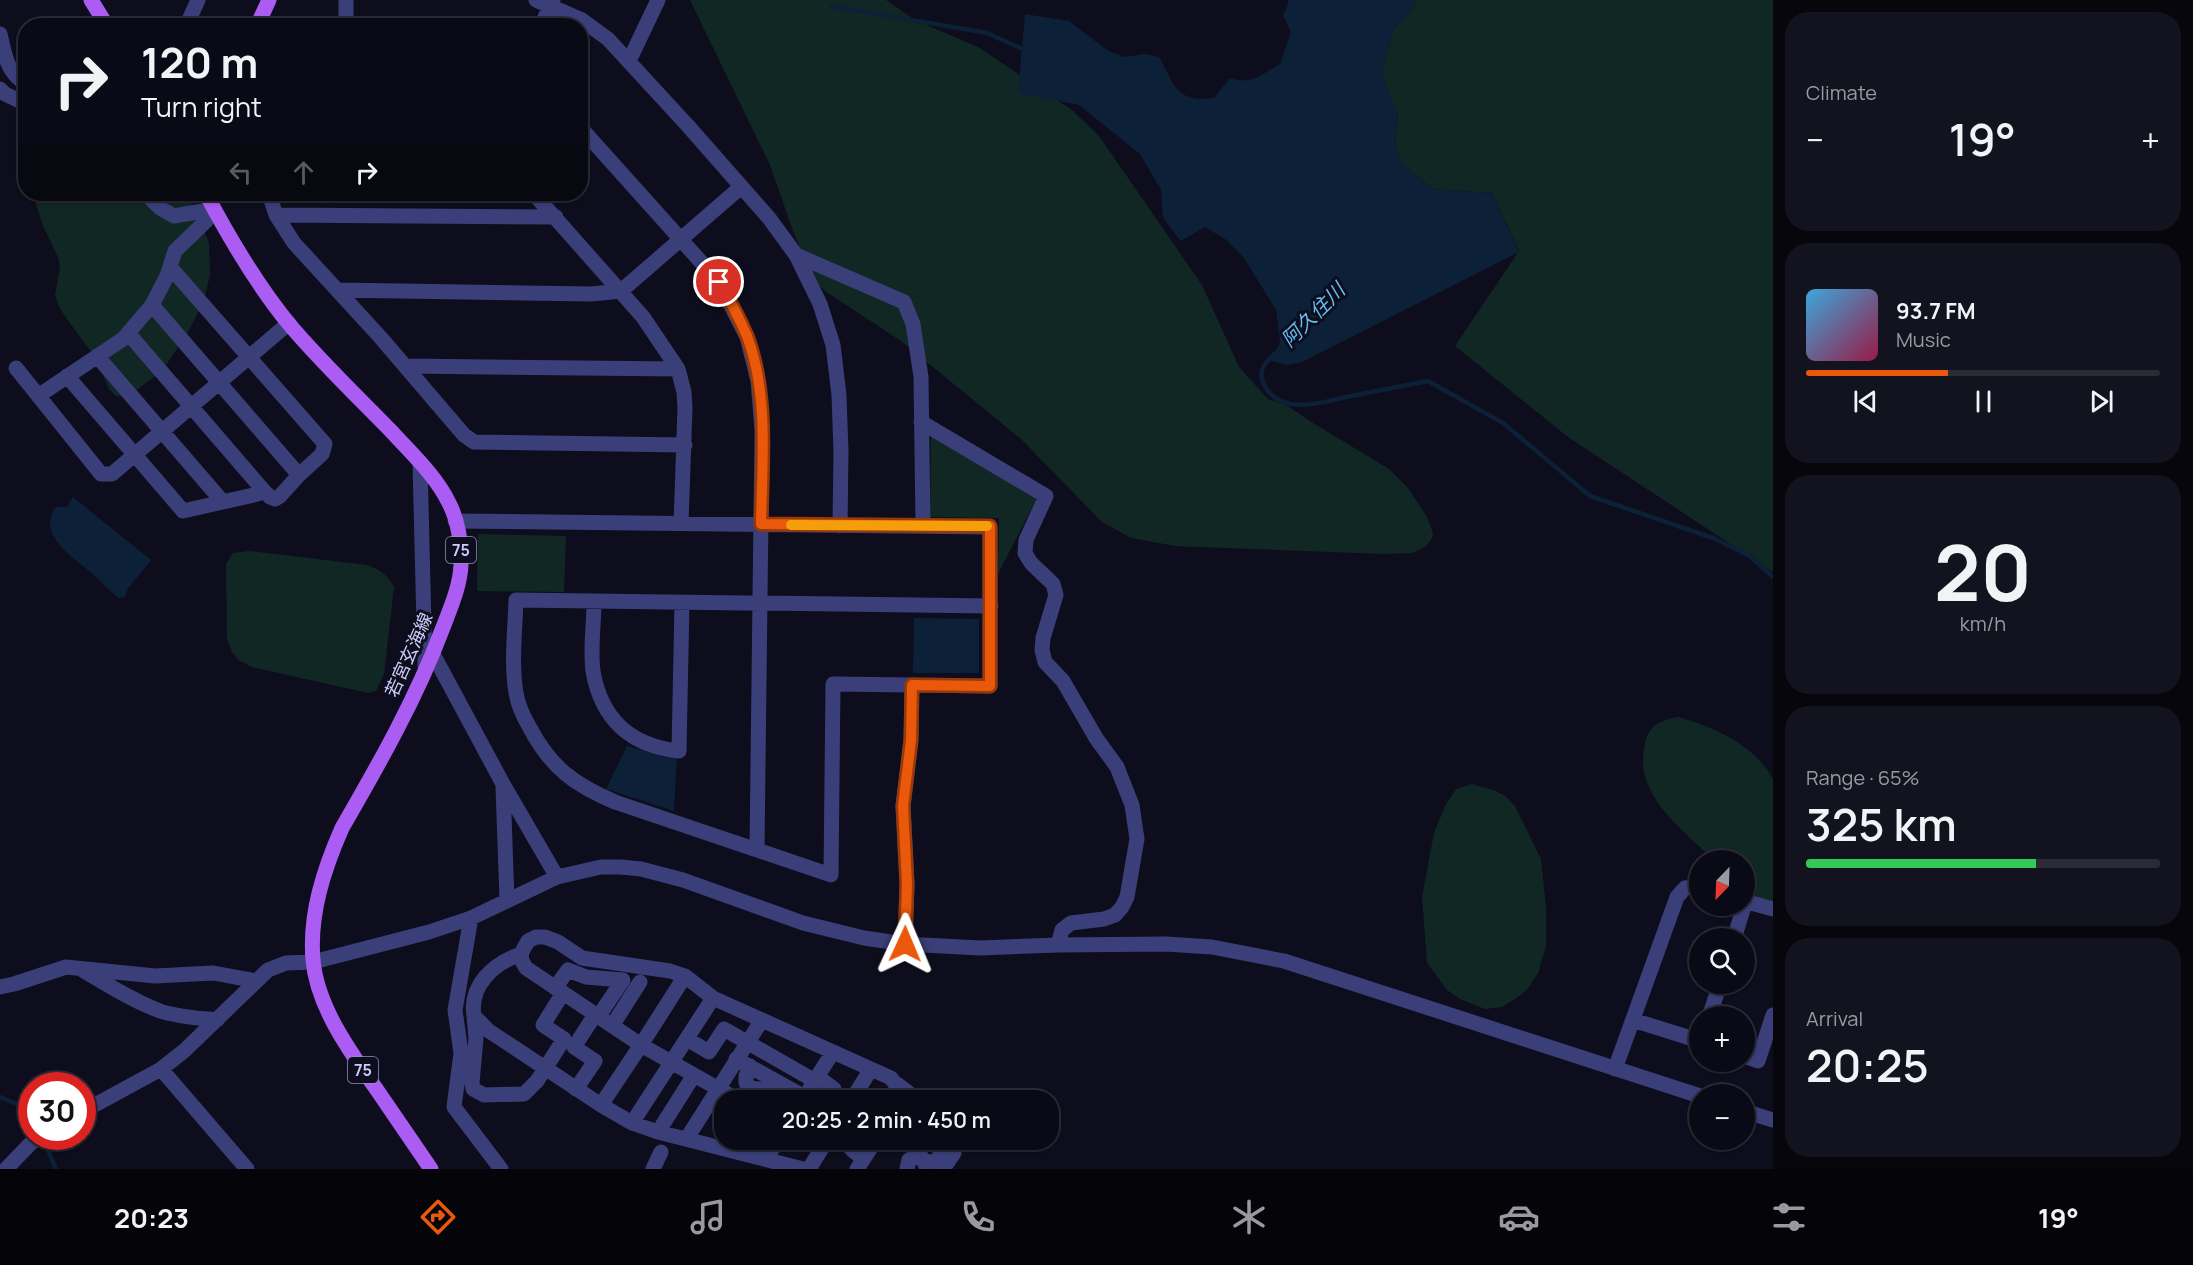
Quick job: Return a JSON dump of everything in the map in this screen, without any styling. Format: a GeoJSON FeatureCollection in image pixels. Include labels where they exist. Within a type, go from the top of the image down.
{"type":"FeatureCollection","features":[{"type":"Feature","properties":{"kind":"main road"},"geometry":{"type":"LineString","coordinates":[[91,0],[102,18]]}},
{"type":"Feature","properties":{"kind":"main road"},"geometry":{"type":"LineString","coordinates":[[261,18],[269,0]]}},
{"type":"Feature","properties":{"kind":"main road","name":"若宮玄海線"},"geometry":{"type":"LineString","coordinates":[[210,201],[258,282],[289,323],[420,462],[450,503],[461,546],[459,584],[433,654],[425,674],[331,852],[322,878],[313,933],[313,962],[325,1004],[347,1046],[431,1169]]}},
{"type":"Feature","properties":{"kind":"street"},"geometry":{"type":"LineString","coordinates":[[190,18],[198,0]]}},
{"type":"Feature","properties":{"kind":"street"},"geometry":{"type":"LineString","coordinates":[[346,0],[346,18]]}},
{"type":"Feature","properties":{"kind":"street"},"geometry":{"type":"LineString","coordinates":[[629,61],[658,0]]}},
{"type":"Feature","properties":{"kind":"street"},"geometry":{"type":"LineString","coordinates":[[543,18],[546,2],[578,18]]}},
{"type":"Feature","properties":{"kind":"street"},"geometry":{"type":"LineString","coordinates":[[588,24],[608,39],[629,61],[768,218],[796,255],[820,304],[832,345],[839,395],[840,526]]}},
{"type":"Feature","properties":{"kind":"street"},"geometry":{"type":"LineString","coordinates":[[0,34],[5,58],[11,70],[18,77]]}},
{"type":"Feature","properties":{"kind":"street"},"geometry":{"type":"LineString","coordinates":[[0,89],[18,100]]}},
{"type":"Feature","properties":{"kind":"street"},"geometry":{"type":"LineString","coordinates":[[588,136],[719,282],[747,337],[758,381],[762,431],[757,850]]}},
{"type":"Feature","properties":{"kind":"street"},"geometry":{"type":"LineString","coordinates":[[338,290],[591,294],[621,291],[741,187]]}},
{"type":"Feature","properties":{"kind":"street"},"geometry":{"type":"LineString","coordinates":[[153,201],[174,216],[214,209]]}},
{"type":"Feature","properties":{"kind":"street"},"geometry":{"type":"LineString","coordinates":[[271,201],[276,215],[294,243],[464,435],[474,442],[685,445]]}},
{"type":"Feature","properties":{"kind":"street"},"geometry":{"type":"LineString","coordinates":[[541,201],[643,317],[678,369],[684,392],[685,445],[681,524]]}},
{"type":"Feature","properties":{"kind":"street"},"geometry":{"type":"LineString","coordinates":[[38,396],[128,333],[152,305],[167,276],[175,251],[206,221],[214,209]]}},
{"type":"Feature","properties":{"kind":"street"},"geometry":{"type":"LineString","coordinates":[[276,215],[556,217]]}},
{"type":"Feature","properties":{"kind":"street"},"geometry":{"type":"LineString","coordinates":[[796,255],[904,302],[913,324],[921,377],[923,525]]}},
{"type":"Feature","properties":{"kind":"street"},"geometry":{"type":"LineString","coordinates":[[128,333],[270,497],[277,498],[322,454],[325,444],[170,267]]}},
{"type":"Feature","properties":{"kind":"street"},"geometry":{"type":"LineString","coordinates":[[152,305],[298,475]]}},
{"type":"Feature","properties":{"kind":"street"},"geometry":{"type":"LineString","coordinates":[[16,368],[100,474],[112,474],[289,323]]}},
{"type":"Feature","properties":{"kind":"street"},"geometry":{"type":"LineString","coordinates":[[97,356],[222,501]]}},
{"type":"Feature","properties":{"kind":"street"},"geometry":{"type":"LineString","coordinates":[[405,366],[678,369]]}},
{"type":"Feature","properties":{"kind":"street"},"geometry":{"type":"LineString","coordinates":[[67,376],[183,511],[258,494],[263,490]]}},
{"type":"Feature","properties":{"kind":"street"},"geometry":{"type":"LineString","coordinates":[[921,422],[1046,496],[1026,540],[1024,554],[1030,563],[1053,584],[1056,595],[1043,638],[1042,650],[1045,662],[1063,681],[1096,738],[1117,767],[1132,805],[1137,839],[1127,897],[1122,907],[1115,915],[1104,919],[1071,923],[1062,930],[1058,945]]}},
{"type":"Feature","properties":{"kind":"street"},"geometry":{"type":"LineString","coordinates":[[420,462],[425,674]]}},
{"type":"Feature","properties":{"kind":"street"},"geometry":{"type":"LineString","coordinates":[[455,521],[990,526],[991,606],[990,686],[833,684],[831,875],[615,802],[590,791],[556,766],[540,747],[526,722],[516,694],[516,600],[991,606]]}},
{"type":"Feature","properties":{"kind":"street"},"geometry":{"type":"LineString","coordinates":[[594,602],[593,669],[603,704],[623,730],[638,740],[662,750],[679,751],[682,602]]}},
{"type":"Feature","properties":{"kind":"street"},"geometry":{"type":"LineString","coordinates":[[433,654],[503,784],[557,877]]}},
{"type":"Feature","properties":{"kind":"street"},"geometry":{"type":"LineString","coordinates":[[905,944],[907,884],[903,806],[911,740],[912,685]]}},
{"type":"Feature","properties":{"kind":"street"},"geometry":{"type":"LineString","coordinates":[[503,784],[507,900]]}},
{"type":"Feature","properties":{"kind":"street"},"geometry":{"type":"LineString","coordinates":[[96,1104],[161,1069],[217,1020],[268,970],[286,963],[313,962],[429,932],[471,918],[557,877],[601,867],[641,869],[683,880],[821,928],[905,944],[980,948],[1166,944],[1212,946],[1250,952],[1689,1093]]}},
{"type":"Feature","properties":{"kind":"street"},"geometry":{"type":"LineString","coordinates":[[1615,1069],[1677,897],[1685,888],[1689,887]]}},
{"type":"Feature","properties":{"kind":"street"},"geometry":{"type":"LineString","coordinates":[[1755,905],[1773,909]]}},
{"type":"Feature","properties":{"kind":"street"},"geometry":{"type":"LineString","coordinates":[[471,918],[455,1010],[460,1053],[454,1107],[501,1169]]}},
{"type":"Feature","properties":{"kind":"street"},"geometry":{"type":"LineString","coordinates":[[721,1090],[641,1045],[526,969],[521,954],[528,941],[536,937],[545,937],[558,942],[582,958],[657,968],[685,976],[713,998],[891,1078],[905,1090]]}},
{"type":"Feature","properties":{"kind":"street"},"geometry":{"type":"LineString","coordinates":[[521,954],[496,965],[478,986],[473,1000],[476,1038],[473,1089],[484,1095],[524,1094],[546,1068],[564,1039],[543,1025],[567,970],[586,977],[623,980],[574,1047],[595,1061],[576,1089]]}},
{"type":"Feature","properties":{"kind":"street"},"geometry":{"type":"LineString","coordinates":[[0,987],[66,967],[155,976],[213,974],[256,981]]}},
{"type":"Feature","properties":{"kind":"street"},"geometry":{"type":"LineString","coordinates":[[78,968],[120,992],[161,1011],[186,1017],[217,1020]]}},
{"type":"Feature","properties":{"kind":"street"},"geometry":{"type":"LineString","coordinates":[[601,1105],[685,976]]}},
{"type":"Feature","properties":{"kind":"street"},"geometry":{"type":"LineString","coordinates":[[612,1026],[640,982]]}},
{"type":"Feature","properties":{"kind":"street"},"geometry":{"type":"LineString","coordinates":[[457,997],[473,1000]]}},
{"type":"Feature","properties":{"kind":"street"},"geometry":{"type":"LineString","coordinates":[[632,1123],[713,998]]}},
{"type":"Feature","properties":{"kind":"street"},"geometry":{"type":"LineString","coordinates":[[1755,1060],[1758,1061],[1773,1015]]}},
{"type":"Feature","properties":{"kind":"street"},"geometry":{"type":"LineString","coordinates":[[474,1016],[489,1031],[632,1123],[658,1132],[714,1142]]}},
{"type":"Feature","properties":{"kind":"street"},"geometry":{"type":"LineString","coordinates":[[687,1138],[762,1020]]}},
{"type":"Feature","properties":{"kind":"street"},"geometry":{"type":"LineString","coordinates":[[1633,1020],[1689,1038]]}},
{"type":"Feature","properties":{"kind":"street"},"geometry":{"type":"LineString","coordinates":[[687,1039],[709,1052],[724,1029],[834,1090]]}},
{"type":"Feature","properties":{"kind":"street"},"geometry":{"type":"LineString","coordinates":[[809,1090],[833,1052]]}},
{"type":"Feature","properties":{"kind":"street"},"geometry":{"type":"LineString","coordinates":[[736,1059],[789,1090]]}},
{"type":"Feature","properties":{"kind":"street"},"geometry":{"type":"LineString","coordinates":[[750,1066],[746,1083],[750,1088],[767,1090]]}},
{"type":"Feature","properties":{"kind":"street"},"geometry":{"type":"LineString","coordinates":[[161,1069],[247,1169]]}},
{"type":"Feature","properties":{"kind":"street"},"geometry":{"type":"LineString","coordinates":[[859,1090],[871,1069]]}},
{"type":"Feature","properties":{"kind":"street"},"geometry":{"type":"LineString","coordinates":[[658,1132],[694,1075]]}},
{"type":"Feature","properties":{"kind":"street"},"geometry":{"type":"LineString","coordinates":[[897,1084],[900,1090]]}},
{"type":"Feature","properties":{"kind":"street"},"geometry":{"type":"LineString","coordinates":[[1755,1114],[1773,1120]]}},
{"type":"Feature","properties":{"kind":"street"},"geometry":{"type":"LineString","coordinates":[[6,1169],[24,1150]]}},
{"type":"Feature","properties":{"kind":"street"},"geometry":{"type":"LineString","coordinates":[[751,1150],[766,1159],[803,1169]]}},
{"type":"Feature","properties":{"kind":"street"},"geometry":{"type":"LineString","coordinates":[[766,1159],[772,1150]]}},
{"type":"Feature","properties":{"kind":"street"},"geometry":{"type":"LineString","coordinates":[[809,1169],[821,1150]]}},
{"type":"Feature","properties":{"kind":"street"},"geometry":{"type":"LineString","coordinates":[[852,1150],[861,1164],[870,1150]]}},
{"type":"Feature","properties":{"kind":"street"},"geometry":{"type":"LineString","coordinates":[[943,1169],[954,1150]]}},
{"type":"Feature","properties":{"kind":"street"},"geometry":{"type":"LineString","coordinates":[[653,1169],[661,1152]]}},
{"type":"Feature","properties":{"kind":"street"},"geometry":{"type":"LineString","coordinates":[[907,1169],[907,1163],[911,1158],[917,1157],[924,1164]]}},
{"type":"Feature","properties":{"kind":"green space"},"geometry":{"type":"Polygon","coordinates":[[[690,0],[886,0],[915,20],[978,47],[1072,110],[1099,136],[1202,285],[1239,367],[1268,399],[1286,405],[1389,469],[1408,488],[1427,517],[1433,533],[1432,538],[1426,546],[1413,553],[1384,554],[1175,546],[1131,538],[1102,522],[1021,439],[901,341],[825,291],[814,281],[793,231],[770,165],[690,0]]]}},
{"type":"Feature","properties":{"kind":"green space"},"geometry":{"type":"Polygon","coordinates":[[[1417,0],[1773,0],[1773,572],[1568,437],[1455,346],[1519,251],[1492,193],[1433,189],[1401,163],[1395,147],[1398,116],[1383,79],[1384,65],[1394,28],[1409,13],[1417,0]]]}},
{"type":"Feature","properties":{"kind":"green space"},"geometry":{"type":"Polygon","coordinates":[[[35,201],[190,201],[197,211],[209,243],[210,275],[204,301],[187,334],[162,371],[130,395],[116,396],[109,389],[94,356],[62,312],[55,295],[60,267],[58,257],[43,226],[35,201]]]}},
{"type":"Feature","properties":{"kind":"green space"},"geometry":{"type":"Polygon","coordinates":[[[931,436],[1037,498],[998,574],[999,518],[930,517],[931,436]]]}},
{"type":"Feature","properties":{"kind":"green space"},"geometry":{"type":"Polygon","coordinates":[[[478,534],[566,536],[564,592],[477,591],[478,534]]]}},
{"type":"Feature","properties":{"kind":"green space"},"geometry":{"type":"Polygon","coordinates":[[[249,551],[367,565],[380,571],[389,579],[394,587],[384,674],[376,691],[368,693],[252,667],[238,660],[227,639],[226,564],[233,553],[249,551]]]}},
{"type":"Feature","properties":{"kind":"green space"},"geometry":{"type":"Polygon","coordinates":[[[1678,717],[1706,726],[1732,739],[1756,756],[1773,779],[1773,914],[1755,897],[1755,850],[1703,850],[1674,823],[1650,789],[1644,773],[1644,749],[1651,730],[1665,720],[1678,717]]]}},
{"type":"Feature","properties":{"kind":"green space"},"geometry":{"type":"Polygon","coordinates":[[[1472,784],[1496,791],[1515,806],[1541,859],[1546,908],[1546,946],[1538,973],[1527,990],[1515,999],[1502,1007],[1485,1009],[1460,999],[1447,990],[1427,963],[1422,897],[1434,833],[1445,806],[1456,789],[1472,784]]]}},
{"type":"Feature","properties":{"kind":"water"},"geometry":{"type":"Polygon","coordinates":[[[1288,0],[1417,0],[1409,13],[1394,28],[1384,65],[1383,79],[1398,116],[1395,147],[1401,163],[1433,189],[1492,193],[1519,252],[1300,363],[1286,365],[1271,361],[1280,342],[1276,310],[1244,258],[1225,239],[1205,227],[1181,241],[1163,218],[1161,190],[1140,154],[1079,105],[1018,93],[1025,14],[1069,21],[1107,50],[1124,57],[1145,54],[1159,57],[1178,90],[1184,95],[1201,99],[1214,98],[1230,78],[1251,80],[1280,64],[1291,32],[1283,15],[1288,0]]]}},
{"type":"Feature","properties":{"kind":"water"},"geometry":{"type":"Polygon","coordinates":[[[73,497],[151,560],[127,590],[125,597],[119,598],[113,593],[69,555],[54,537],[50,528],[56,507],[67,507],[73,497]]]}},
{"type":"Feature","properties":{"kind":"water"},"geometry":{"type":"Polygon","coordinates":[[[914,618],[979,619],[979,673],[913,673],[914,618]]]}},
{"type":"Feature","properties":{"kind":"water"},"geometry":{"type":"Polygon","coordinates":[[[627,746],[668,758],[677,756],[674,811],[606,789],[627,746]]]}},
{"type":"Feature","properties":{"kind":"waterway","name":"阿久住川"},"geometry":{"type":"LineString","coordinates":[[831,6],[987,33],[1027,51]]}},
{"type":"Feature","properties":{"kind":"waterway","name":"阿久住川"},"geometry":{"type":"LineString","coordinates":[[1277,352],[1264,365],[1261,373],[1268,390],[1282,401],[1298,405],[1313,404],[1428,381],[1503,423],[1590,496],[1713,538],[1750,556],[1773,577]]}},
{"type":"Feature","properties":{"kind":"waterway"},"geometry":{"type":"LineString","coordinates":[[0,1097],[18,1105]]}},
{"type":"Feature","properties":{"kind":"waterway"},"geometry":{"type":"LineString","coordinates":[[48,1150],[56,1169]]}},
{"type":"Feature","properties":{"kind":"slow traffic"},"geometry":{"type":"LineString","coordinates":[[791,525],[987,526]]}},
{"type":"Feature","properties":{"kind":"route"},"geometry":{"type":"LineString","coordinates":[[719,282],[747,337],[758,381],[762,431],[761,524],[990,526],[990,686],[912,685],[911,740],[903,806],[907,884],[905,944]]}}]}
